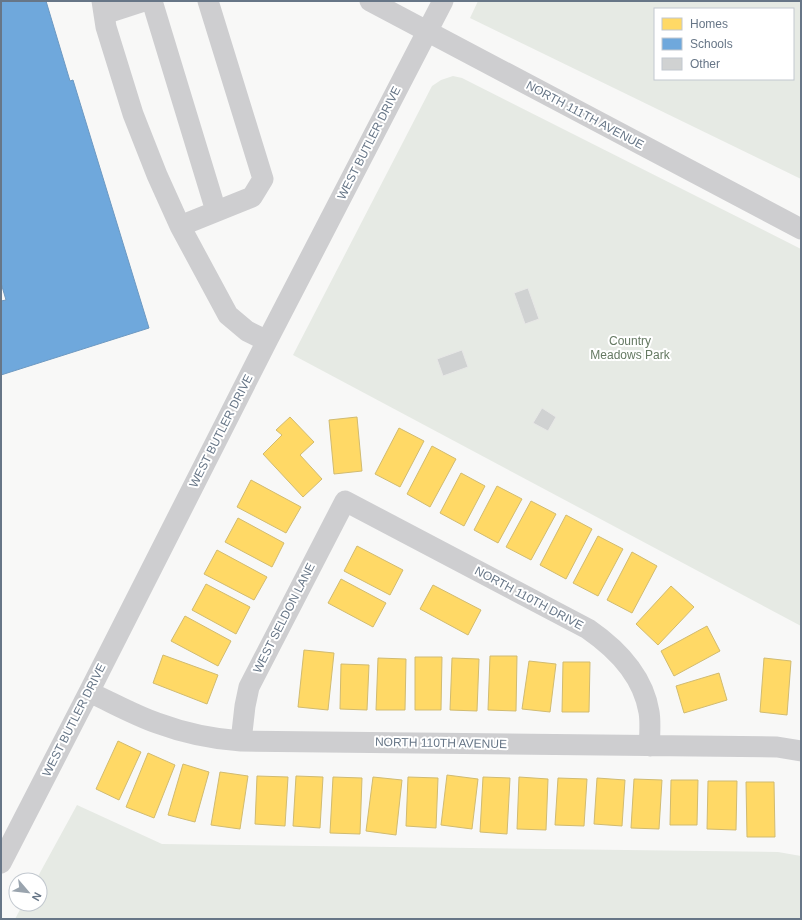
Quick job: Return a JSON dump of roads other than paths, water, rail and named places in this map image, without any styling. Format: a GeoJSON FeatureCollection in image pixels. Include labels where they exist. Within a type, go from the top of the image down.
{"type":"FeatureCollection","features":[{"type":"Feature","properties":{"kind":"street"},"geometry":{"type":"LineString","coordinates":[[144,1],[103,8],[106,27],[133,114],[157,175],[180,226],[228,315],[247,331],[267,341]]}},
{"type":"Feature","properties":{"kind":"street"},"geometry":{"type":"LineString","coordinates":[[152,1],[216,211]]}},
{"type":"Feature","properties":{"kind":"street"},"geometry":{"type":"LineString","coordinates":[[180,226],[252,197],[263,179],[208,1]]}},
{"type":"Feature","properties":{"kind":"street","name":"NORTH 111TH AVENUE"},"geometry":{"type":"LineString","coordinates":[[370,1],[428,30],[599,123],[801,228]]}},
{"type":"Feature","properties":{"kind":"street","name":"WEST BUTLER DRIVE"},"geometry":{"type":"LineString","coordinates":[[1,862],[267,341],[443,1]]}},
{"type":"Feature","properties":{"kind":"street","name":"WEST SELDON LANE"},"geometry":{"type":"LineString","coordinates":[[241,741],[249,687],[345,501]]}},
{"type":"Feature","properties":{"kind":"street","name":"NORTH 110TH DRIVE"},"geometry":{"type":"LineString","coordinates":[[345,501],[588,629],[608,642],[623,658],[636,677],[644,694],[649,712],[650,746]]}},
{"type":"Feature","properties":{"kind":"street","name":"NORTH 110TH AVENUE"},"geometry":{"type":"LineString","coordinates":[[89,692],[156,723],[212,739],[241,741],[777,747],[801,751]]}},
{"type":"Feature","properties":{"kind":"park label","name":"Country Meadows Park"},"geometry":{"type":"Point","coordinates":[630,348]}}]}
